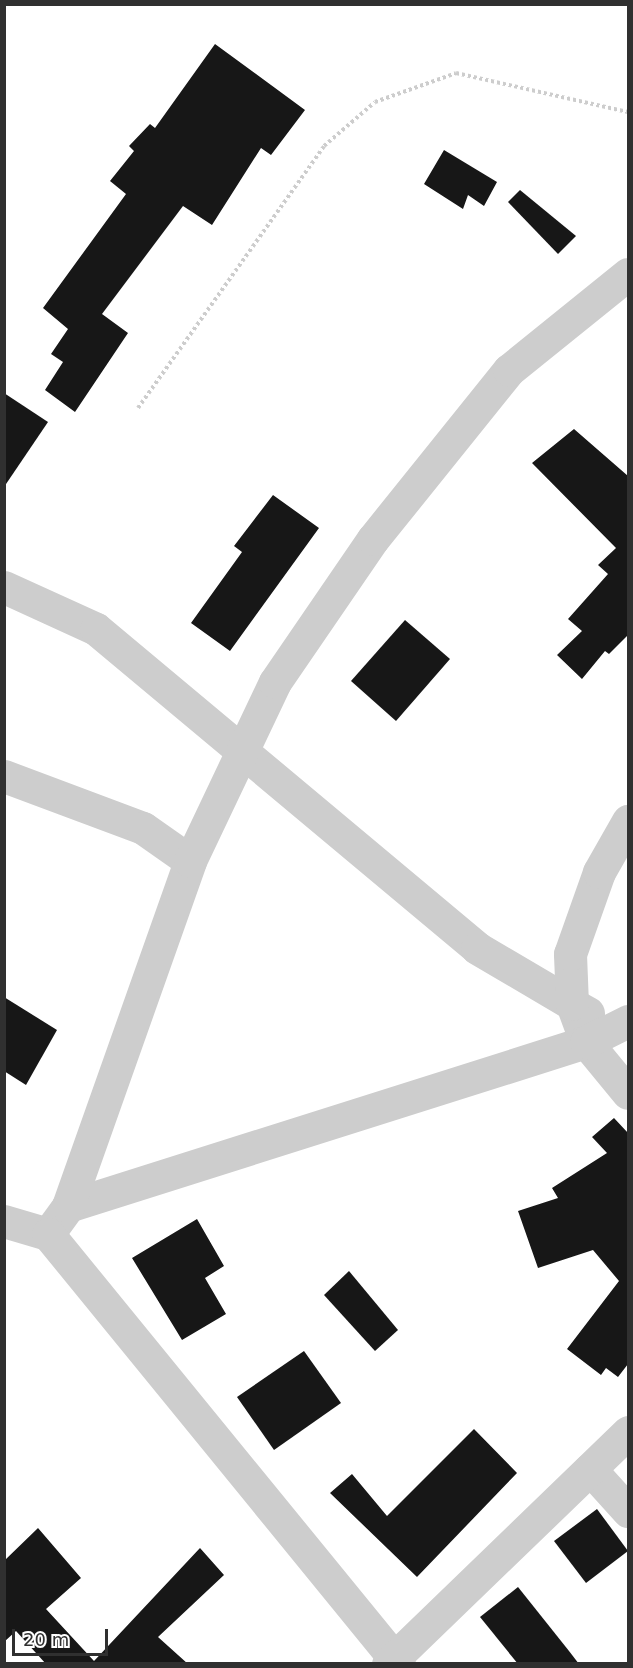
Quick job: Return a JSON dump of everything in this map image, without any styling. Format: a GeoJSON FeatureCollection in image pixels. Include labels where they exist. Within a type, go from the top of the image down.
{"type":"FeatureCollection","features":[{"type":"Feature","properties":{"kind":"street"},"geometry":{"type":"LineString","coordinates":[[48,1234],[68,1206],[190,861],[275,682],[373,539],[509,370],[628,274]]}},
{"type":"Feature","properties":{"kind":"street"},"geometry":{"type":"LineString","coordinates":[[4,587],[96,629],[241,754],[477,948],[572,1004],[610,1031],[628,1093]]}},
{"type":"Feature","properties":{"kind":"street"},"geometry":{"type":"LineString","coordinates":[[4,776],[143,828],[190,861]]}},
{"type":"Feature","properties":{"kind":"street"},"geometry":{"type":"LineString","coordinates":[[572,1004],[570,954],[599,872],[628,821]]}},
{"type":"Feature","properties":{"kind":"street"},"geometry":{"type":"LineString","coordinates":[[68,1206],[610,1031]]}},
{"type":"Feature","properties":{"kind":"street"},"geometry":{"type":"LineString","coordinates":[[4,1221],[48,1234],[394,1662],[628,1432]]}},
{"type":"Feature","properties":{"kind":"street"},"geometry":{"type":"LineString","coordinates":[[590,1469],[628,1511]]}},
{"type":"Feature","properties":{"kind":"path"},"geometry":{"type":"LineString","coordinates":[[138,408],[324,146],[375,102],[456,73],[628,112]]}},
{"type":"Feature","properties":{"kind":"building"},"geometry":{"type":"Polygon","coordinates":[[[215,44],[305,110],[271,155],[261,148],[212,225],[183,206],[102,314],[128,333],[75,412],[45,390],[63,362],[51,354],[68,329],[43,308],[126,194],[110,181],[134,151],[129,146],[150,124],[155,128],[215,44]]]}},
{"type":"Feature","properties":{"kind":"building"},"geometry":{"type":"Polygon","coordinates":[[[444,150],[497,182],[484,206],[468,195],[463,209],[424,184],[444,150]]]}},
{"type":"Feature","properties":{"kind":"building"},"geometry":{"type":"Polygon","coordinates":[[[520,190],[576,236],[558,254],[508,202],[520,190]]]}},
{"type":"Feature","properties":{"kind":"building"},"geometry":{"type":"Polygon","coordinates":[[[4,393],[48,422],[4,487],[4,393]]]}},
{"type":"Feature","properties":{"kind":"building"},"geometry":{"type":"Polygon","coordinates":[[[574,429],[628,476],[628,635],[609,654],[605,651],[582,679],[557,655],[582,631],[568,619],[608,574],[598,565],[616,548],[532,463],[574,429]]]}},
{"type":"Feature","properties":{"kind":"building"},"geometry":{"type":"Polygon","coordinates":[[[273,495],[319,528],[230,651],[191,623],[242,552],[234,546],[273,495]]]}},
{"type":"Feature","properties":{"kind":"building"},"geometry":{"type":"Polygon","coordinates":[[[405,620],[450,659],[396,721],[351,681],[405,620]]]}},
{"type":"Feature","properties":{"kind":"building"},"geometry":{"type":"Polygon","coordinates":[[[4,997],[57,1030],[26,1085],[4,1071],[4,997]]]}},
{"type":"Feature","properties":{"kind":"building"},"geometry":{"type":"Polygon","coordinates":[[[614,1118],[628,1133],[628,1364],[618,1377],[606,1368],[601,1375],[567,1349],[619,1281],[593,1250],[538,1268],[518,1211],[558,1198],[552,1188],[607,1153],[592,1137],[614,1118]]]}},
{"type":"Feature","properties":{"kind":"building"},"geometry":{"type":"Polygon","coordinates":[[[197,1219],[224,1266],[205,1278],[226,1314],[182,1340],[132,1258],[197,1219]]]}},
{"type":"Feature","properties":{"kind":"building"},"geometry":{"type":"Polygon","coordinates":[[[349,1271],[398,1330],[375,1351],[324,1295],[349,1271]]]}},
{"type":"Feature","properties":{"kind":"building"},"geometry":{"type":"Polygon","coordinates":[[[304,1351],[341,1403],[274,1450],[237,1397],[304,1351]]]}},
{"type":"Feature","properties":{"kind":"building"},"geometry":{"type":"Polygon","coordinates":[[[474,1429],[517,1473],[417,1577],[330,1493],[352,1474],[387,1516],[474,1429]]]}},
{"type":"Feature","properties":{"kind":"building"},"geometry":{"type":"Polygon","coordinates":[[[597,1509],[628,1551],[586,1583],[554,1541],[597,1509]]]}},
{"type":"Feature","properties":{"kind":"building"},"geometry":{"type":"Polygon","coordinates":[[[38,1528],[81,1578],[46,1609],[94,1661],[200,1548],[224,1575],[158,1637],[188,1664],[46,1664],[16,1631],[4,1642],[4,1561],[38,1528]]]}},
{"type":"Feature","properties":{"kind":"building"},"geometry":{"type":"Polygon","coordinates":[[[518,1587],[579,1664],[518,1664],[480,1617],[518,1587]]]}}]}
